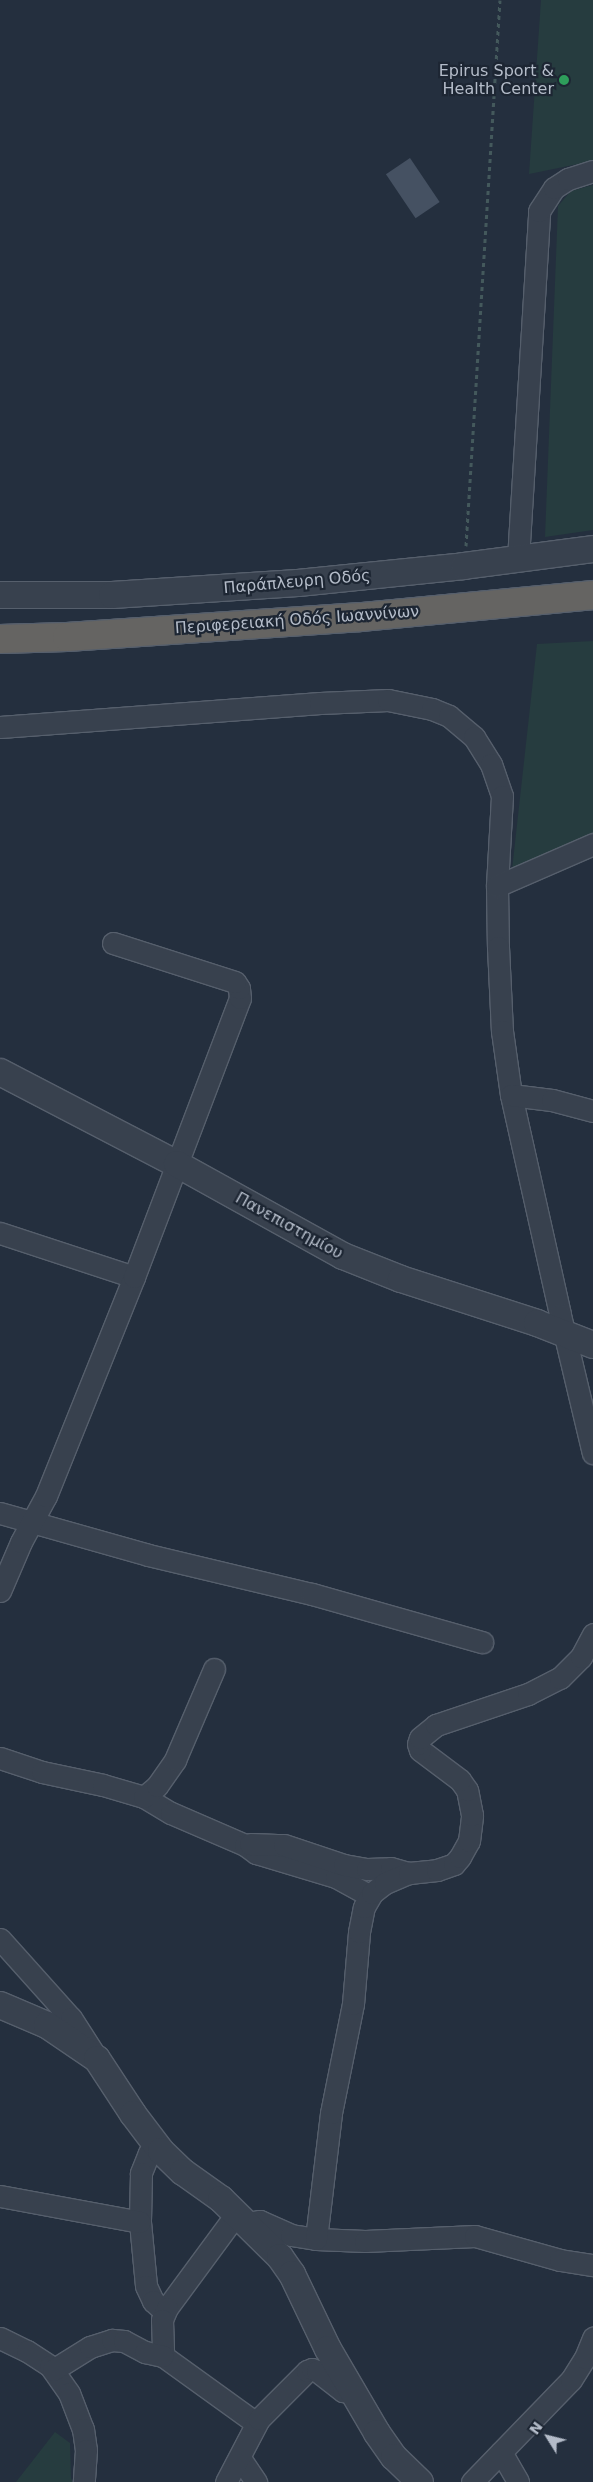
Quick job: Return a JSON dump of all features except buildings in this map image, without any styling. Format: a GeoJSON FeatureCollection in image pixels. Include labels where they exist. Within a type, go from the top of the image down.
{"type":"FeatureCollection","features":[{"type":"Feature","properties":{"kind":"highway","name":"Περιφερειακή Οδός Ιωαννίνων"},"geometry":{"type":"LineString","coordinates":[[0,639],[67,637],[361,617],[593,595]]}},
{"type":"Feature","properties":{"kind":"street"},"geometry":{"type":"LineString","coordinates":[[518,559],[539,211],[554,188],[568,179],[593,171]]}},
{"type":"Feature","properties":{"kind":"street","name":"Παράπλευρη Οδός"},"geometry":{"type":"LineString","coordinates":[[0,595],[168,592],[354,578],[593,549]]}},
{"type":"Feature","properties":{"kind":"street"},"geometry":{"type":"LineString","coordinates":[[0,727],[362,700],[408,703],[432,709],[448,716],[474,737],[483,749],[497,778],[503,806],[497,886],[501,1010],[511,1095],[593,1454]]}},
{"type":"Feature","properties":{"kind":"street"},"geometry":{"type":"LineString","coordinates":[[497,886],[593,844]]}},
{"type":"Feature","properties":{"kind":"street"},"geometry":{"type":"LineString","coordinates":[[0,1591],[21,1542],[46,1496],[134,1278],[240,998],[239,988],[235,982],[113,943]]}},
{"type":"Feature","properties":{"kind":"street","name":"Πανεπιστημίου"},"geometry":{"type":"LineString","coordinates":[[0,1072],[177,1164],[343,1256],[401,1279],[564,1333],[593,1345]]}},
{"type":"Feature","properties":{"kind":"street"},"geometry":{"type":"LineString","coordinates":[[511,1095],[552,1100],[593,1111]]}},
{"type":"Feature","properties":{"kind":"street"},"geometry":{"type":"LineString","coordinates":[[0,1233],[134,1278]]}},
{"type":"Feature","properties":{"kind":"street"},"geometry":{"type":"LineString","coordinates":[[0,1513],[148,1555],[312,1594],[482,1642]]}},
{"type":"Feature","properties":{"kind":"street"},"geometry":{"type":"LineString","coordinates":[[316,2239],[333,2105],[353,2004],[359,1932],[364,1907],[370,1896],[385,1883],[409,1873],[437,1870],[454,1864],[466,1849],[471,1834],[472,1816],[467,1790],[460,1780],[420,1750],[418,1744],[421,1735],[436,1725],[528,1694],[552,1683],[576,1664],[593,1634]]}},
{"type":"Feature","properties":{"kind":"street"},"geometry":{"type":"LineString","coordinates":[[144,1797],[157,1786],[175,1760],[214,1670]]}},
{"type":"Feature","properties":{"kind":"street"},"geometry":{"type":"LineString","coordinates":[[0,1758],[42,1772],[103,1785],[144,1797],[184,1819],[245,1845],[256,1853],[343,1880],[370,1896]]}},
{"type":"Feature","properties":{"kind":"street"},"geometry":{"type":"LineString","coordinates":[[245,1845],[258,1843],[284,1845],[344,1865],[367,1869],[391,1868],[409,1873]]}},
{"type":"Feature","properties":{"kind":"street"},"geometry":{"type":"LineString","coordinates":[[0,1939],[71,2018],[155,2144],[173,2164],[242,2218],[273,2248],[292,2274],[322,2339],[377,2433],[394,2457],[421,2482]]}},
{"type":"Feature","properties":{"kind":"street"},"geometry":{"type":"LineString","coordinates":[[0,2005],[47,2025],[97,2059]]}},
{"type":"Feature","properties":{"kind":"street"},"geometry":{"type":"LineString","coordinates":[[155,2144],[141,2173],[140,2222],[146,2286],[153,2300],[164,2312]]}},
{"type":"Feature","properties":{"kind":"street"},"geometry":{"type":"LineString","coordinates":[[0,2196],[140,2222]]}},
{"type":"Feature","properties":{"kind":"street"},"geometry":{"type":"LineString","coordinates":[[242,2218],[260,2221],[291,2235],[316,2239],[365,2240],[475,2236],[560,2260],[593,2264]]}},
{"type":"Feature","properties":{"kind":"street"},"geometry":{"type":"LineString","coordinates":[[163,2356],[162,2320],[164,2312],[173,2298],[242,2218]]}},
{"type":"Feature","properties":{"kind":"street"},"geometry":{"type":"LineString","coordinates":[[0,2338],[27,2350],[53,2370],[69,2393],[80,2419],[86,2450],[84,2482]]}},
{"type":"Feature","properties":{"kind":"street"},"geometry":{"type":"LineString","coordinates":[[472,2482],[571,2380],[585,2358],[593,2338]]}},
{"type":"Feature","properties":{"kind":"street"},"geometry":{"type":"LineString","coordinates":[[53,2370],[90,2347],[112,2340],[126,2342],[145,2352],[163,2356],[256,2424]]}},
{"type":"Feature","properties":{"kind":"street"},"geometry":{"type":"LineString","coordinates":[[226,2482],[256,2424],[309,2370],[317,2371],[343,2390],[353,2390]]}},
{"type":"Feature","properties":{"kind":"street"},"geometry":{"type":"LineString","coordinates":[[501,2452],[518,2482]]}},
{"type":"Feature","properties":{"kind":"street"},"geometry":{"type":"LineString","coordinates":[[240,2458],[256,2482]]}},
{"type":"Feature","properties":{"kind":"path"},"geometry":{"type":"LineString","coordinates":[[464,566],[500,0]]}},
{"type":"Feature","properties":{"kind":"green space","name":"Epirus Sport & Health Center"},"geometry":{"type":"Polygon","coordinates":[[[541,0],[593,0],[593,161],[529,174],[541,0]]]}},
{"type":"Feature","properties":{"kind":"green space"},"geometry":{"type":"Polygon","coordinates":[[[593,185],[593,530],[545,537],[558,206],[571,191],[593,185]]]}},
{"type":"Feature","properties":{"kind":"green space"},"geometry":{"type":"Polygon","coordinates":[[[593,641],[593,836],[512,870],[537,644],[593,641]]]}},
{"type":"Feature","properties":{"kind":"green space"},"geometry":{"type":"Polygon","coordinates":[[[55,2432],[70,2443],[71,2478],[73,2482],[16,2482],[55,2432]]]}},
{"type":"Feature","properties":{"kind":"place","name":"Epirus Sport & Health Center"},"geometry":{"type":"Point","coordinates":[564,80]}}]}
